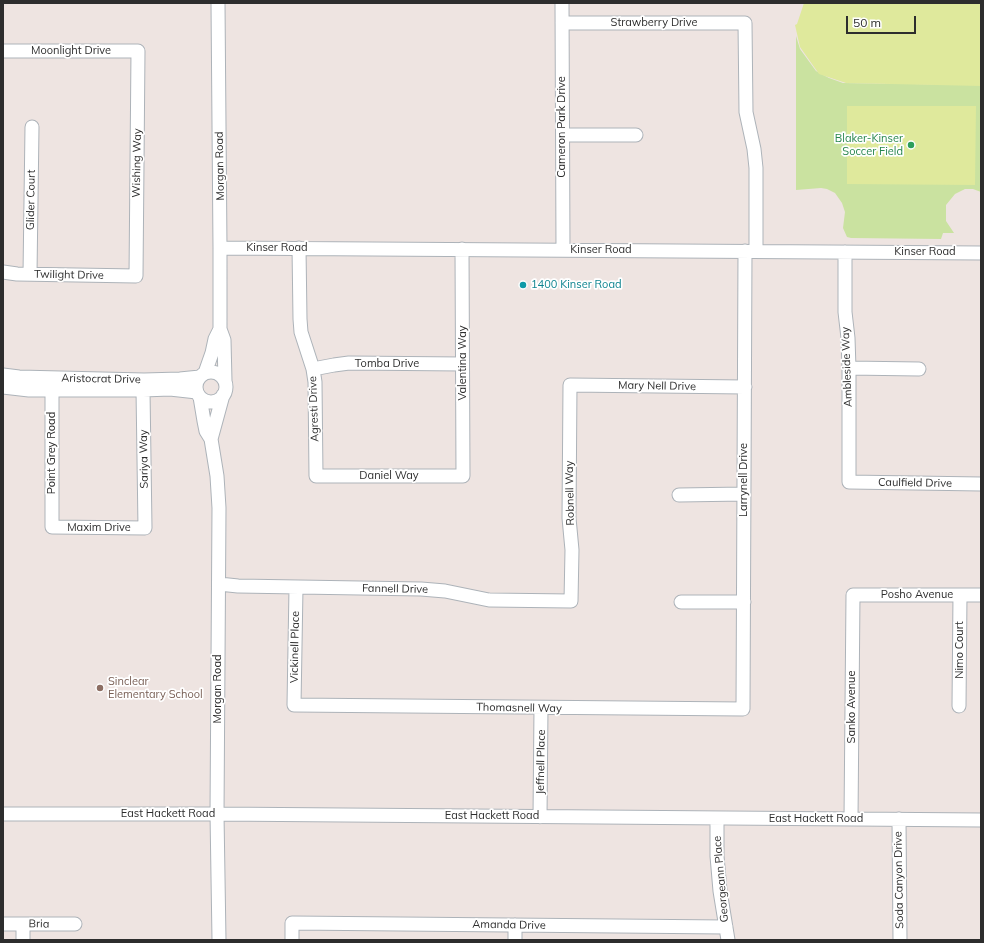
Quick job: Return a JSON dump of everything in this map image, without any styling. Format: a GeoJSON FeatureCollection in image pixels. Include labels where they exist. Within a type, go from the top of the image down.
{"type":"FeatureCollection","features":[{"type":"Feature","properties":{"kind":"street","name":"Morgan Road"},"geometry":{"type":"LineString","coordinates":[[218,3],[220,329],[224,340],[225,381]]}},
{"type":"Feature","properties":{"kind":"street","name":"Cameron Park Drive"},"geometry":{"type":"LineString","coordinates":[[562,3],[563,250]]}},
{"type":"Feature","properties":{"kind":"street","name":"Strawberry Drive"},"geometry":{"type":"LineString","coordinates":[[562,23],[745,22]]}},
{"type":"Feature","properties":{"kind":"street","name":"Larrynell Drive"},"geometry":{"type":"LineString","coordinates":[[743,709],[745,387],[755,159],[746,112],[745,22]]}},
{"type":"Feature","properties":{"kind":"street","name":"Moonlight Drive"},"geometry":{"type":"LineString","coordinates":[[3,51],[138,51]]}},
{"type":"Feature","properties":{"kind":"street","name":"Wishing Way"},"geometry":{"type":"LineString","coordinates":[[136,276],[138,51]]}},
{"type":"Feature","properties":{"kind":"street","name":"Glider Court"},"geometry":{"type":"LineString","coordinates":[[30,274],[32,126]]}},
{"type":"Feature","properties":{"kind":"street"},"geometry":{"type":"LineString","coordinates":[[562,135],[636,135]]}},
{"type":"Feature","properties":{"kind":"street","name":"Kinser Road"},"geometry":{"type":"LineString","coordinates":[[220,248],[981,253]]}},
{"type":"Feature","properties":{"kind":"street","name":"Agresti Drive"},"geometry":{"type":"LineString","coordinates":[[299,248],[301,332],[313,369],[316,395],[316,476]]}},
{"type":"Feature","properties":{"kind":"street","name":"Valentina Way"},"geometry":{"type":"LineString","coordinates":[[462,249],[463,476]]}},
{"type":"Feature","properties":{"kind":"street","name":"Ambleside Way"},"geometry":{"type":"LineString","coordinates":[[845,252],[845,312],[849,368],[849,482]]}},
{"type":"Feature","properties":{"kind":"street","name":"Twilight Drive"},"geometry":{"type":"LineString","coordinates":[[3,272],[17,274],[136,276]]}},
{"type":"Feature","properties":{"kind":"street","name":"Morgan Road"},"geometry":{"type":"LineString","coordinates":[[202,375],[220,329]]}},
{"type":"Feature","properties":{"kind":"street","name":"Tomba Drive"},"geometry":{"type":"LineString","coordinates":[[313,369],[334,364],[462,364]]}},
{"type":"Feature","properties":{"kind":"street"},"geometry":{"type":"LineString","coordinates":[[849,368],[919,369]]}},
{"type":"Feature","properties":{"kind":"street"},"geometry":{"type":"LineString","coordinates":[[214,372],[219,374],[225,381],[225,390],[223,395],[212,401],[208,401],[199,394],[196,384],[202,375],[214,372]]}},
{"type":"Feature","properties":{"kind":"street","name":"Aristocrat Drive"},"geometry":{"type":"LineString","coordinates":[[3,375],[52,384],[143,390],[174,389],[199,394]]}},
{"type":"Feature","properties":{"kind":"street","name":"Aristocrat Drive"},"geometry":{"type":"LineString","coordinates":[[3,387],[29,390],[52,384],[186,379],[202,375]]}},
{"type":"Feature","properties":{"kind":"street","name":"Point Grey Road"},"geometry":{"type":"LineString","coordinates":[[52,384],[52,527]]}},
{"type":"Feature","properties":{"kind":"street","name":"Mary Nell Drive"},"geometry":{"type":"LineString","coordinates":[[570,386],[745,387]]}},
{"type":"Feature","properties":{"kind":"street","name":"Robnell Way"},"geometry":{"type":"LineString","coordinates":[[570,386],[569,518],[572,550],[571,601]]}},
{"type":"Feature","properties":{"kind":"street","name":"Sariya Way"},"geometry":{"type":"LineString","coordinates":[[143,390],[145,528]]}},
{"type":"Feature","properties":{"kind":"street","name":"Morgan Road"},"geometry":{"type":"LineString","coordinates":[[199,394],[206,431],[211,439],[217,476],[219,508],[217,814],[219,940]]}},
{"type":"Feature","properties":{"kind":"street","name":"Morgan Road"},"geometry":{"type":"LineString","coordinates":[[211,439],[223,395]]}},
{"type":"Feature","properties":{"kind":"street","name":"Daniel Way"},"geometry":{"type":"LineString","coordinates":[[316,476],[463,476]]}},
{"type":"Feature","properties":{"kind":"street","name":"Caulfield Drive"},"geometry":{"type":"LineString","coordinates":[[849,482],[981,484]]}},
{"type":"Feature","properties":{"kind":"street"},"geometry":{"type":"LineString","coordinates":[[679,495],[744,494]]}},
{"type":"Feature","properties":{"kind":"street","name":"Maxim Drive"},"geometry":{"type":"LineString","coordinates":[[52,527],[145,528]]}},
{"type":"Feature","properties":{"kind":"street","name":"Fannell Drive"},"geometry":{"type":"LineString","coordinates":[[219,584],[296,588],[421,589],[445,591],[489,600],[571,601]]}},
{"type":"Feature","properties":{"kind":"street","name":"Vickinell Place"},"geometry":{"type":"LineString","coordinates":[[294,706],[296,588]]}},
{"type":"Feature","properties":{"kind":"street","name":"Posho Avenue"},"geometry":{"type":"LineString","coordinates":[[853,595],[981,595]]}},
{"type":"Feature","properties":{"kind":"street","name":"Sanko Avenue"},"geometry":{"type":"LineString","coordinates":[[851,819],[853,595]]}},
{"type":"Feature","properties":{"kind":"street","name":"Nimo Court"},"geometry":{"type":"LineString","coordinates":[[959,706],[960,595]]}},
{"type":"Feature","properties":{"kind":"street"},"geometry":{"type":"LineString","coordinates":[[681,602],[744,602]]}},
{"type":"Feature","properties":{"kind":"street","name":"Thomasnell Way"},"geometry":{"type":"LineString","coordinates":[[294,706],[743,709]]}},
{"type":"Feature","properties":{"kind":"street","name":"Jeffnell Place"},"geometry":{"type":"LineString","coordinates":[[540,817],[541,708]]}},
{"type":"Feature","properties":{"kind":"street","name":"East Hackett Road"},"geometry":{"type":"LineString","coordinates":[[3,814],[217,814],[981,820]]}},
{"type":"Feature","properties":{"kind":"street","name":"Georgeann Place"},"geometry":{"type":"LineString","coordinates":[[717,818],[720,891],[727,934]]}},
{"type":"Feature","properties":{"kind":"street","name":"Soda Canyon Drive"},"geometry":{"type":"LineString","coordinates":[[899,819],[900,940]]}},
{"type":"Feature","properties":{"kind":"street","name":"Amanda Drive"},"geometry":{"type":"LineString","coordinates":[[292,940],[292,923],[515,925],[727,934]]}},
{"type":"Feature","properties":{"kind":"street","name":"Bria"},"geometry":{"type":"LineString","coordinates":[[3,924],[75,924]]}},
{"type":"Feature","properties":{"kind":"street"},"geometry":{"type":"LineString","coordinates":[[23,924],[23,940]]}},
{"type":"Feature","properties":{"kind":"street"},"geometry":{"type":"LineString","coordinates":[[515,925],[515,940]]}},
{"type":"Feature","properties":{"kind":"green space"},"geometry":{"type":"Polygon","coordinates":[[[804,3],[981,3],[981,86],[846,83],[819,74],[800,47],[795,25],[797,24],[804,3]]]}},
{"type":"Feature","properties":{"kind":"green space"},"geometry":{"type":"Polygon","coordinates":[[[796,36],[800,49],[816,71],[843,83],[981,85],[981,192],[973,189],[965,189],[955,194],[946,205],[946,221],[954,233],[943,233],[941,239],[847,237],[843,228],[845,212],[842,203],[835,193],[821,188],[796,190],[796,36]]]}},
{"type":"Feature","properties":{"kind":"green space","name":"Blaker-Kinser Soccer Field"},"geometry":{"type":"Polygon","coordinates":[[[847,106],[976,106],[975,185],[847,184],[847,106]]]}},
{"type":"Feature","properties":{"kind":"place","name":"Blaker-Kinser Soccer Field"},"geometry":{"type":"Point","coordinates":[911,145]}},
{"type":"Feature","properties":{"kind":"place","name":"1400 Kinser Road"},"geometry":{"type":"Point","coordinates":[523,285]}},
{"type":"Feature","properties":{"kind":"place","name":"Sinclear Elementary School"},"geometry":{"type":"Point","coordinates":[100,688]}}]}
